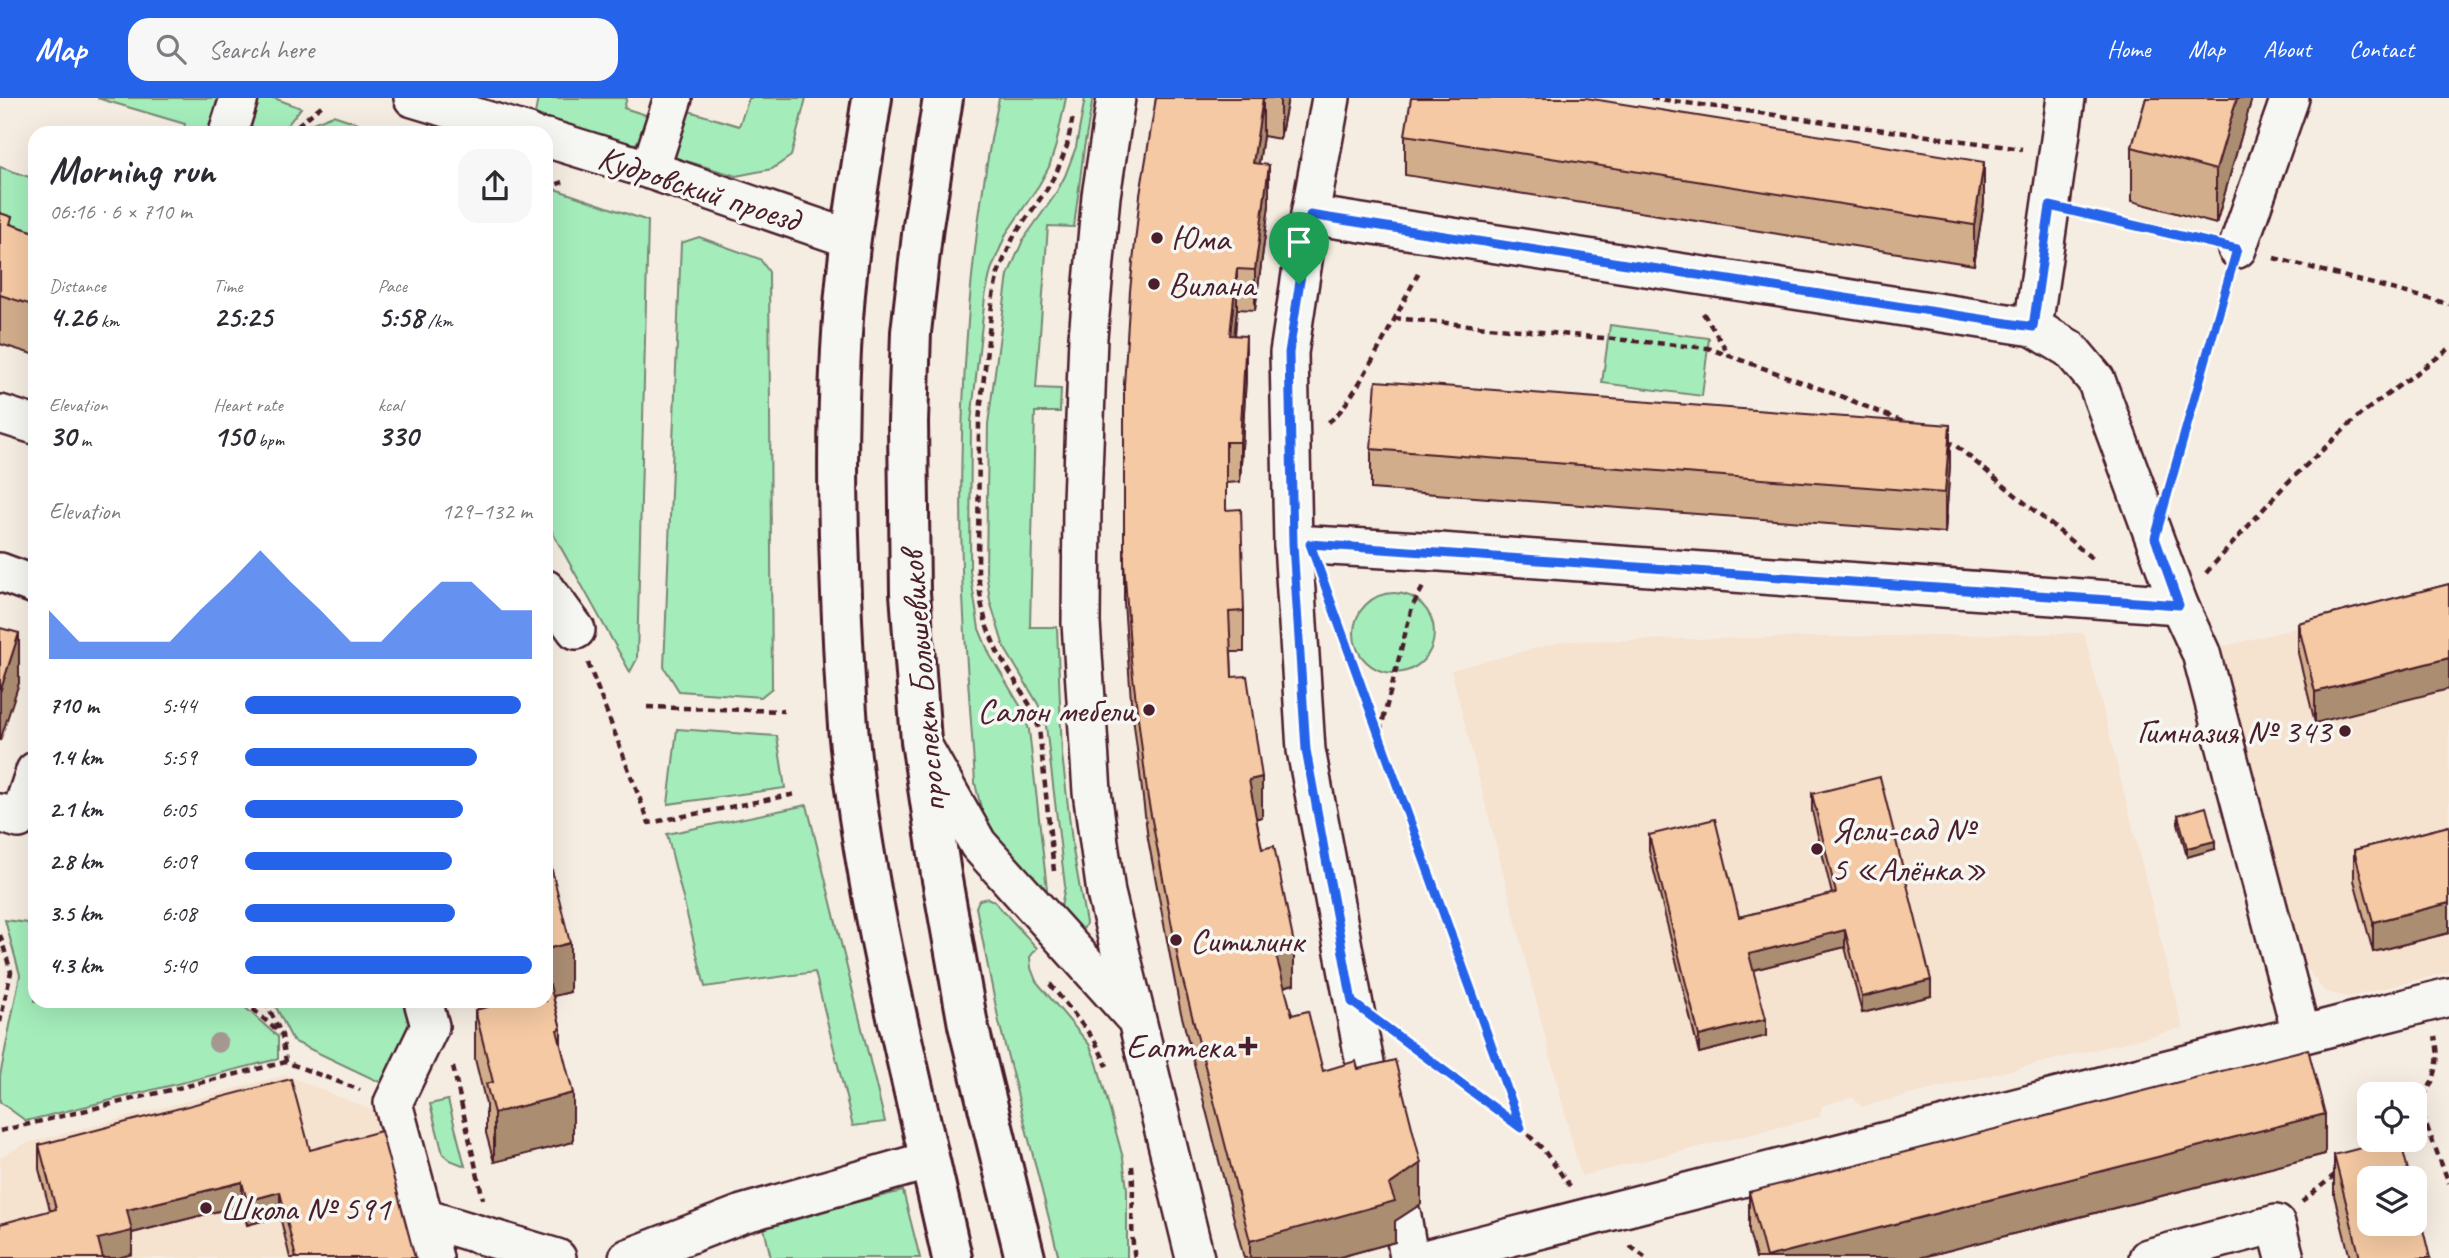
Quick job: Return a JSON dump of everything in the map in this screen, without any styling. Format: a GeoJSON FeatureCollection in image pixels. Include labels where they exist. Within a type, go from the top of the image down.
{"type":"FeatureCollection","features":[{"type":"Feature","properties":{"kind":"main road","name":"проспект Большевиков"},"geometry":{"type":"LineString","coordinates":[[872,98],[851,239],[840,366],[837,490],[849,738],[867,866],[891,993],[952,1258]]}},
{"type":"Feature","properties":{"kind":"main road","name":"проспект Большевиков"},"geometry":{"type":"LineString","coordinates":[[945,102],[922,226],[911,345],[908,422],[910,593],[921,741],[941,874],[968,1025],[1025,1258]]}},
{"type":"Feature","properties":{"kind":"street"},"geometry":{"type":"LineString","coordinates":[[230,126],[239,98]]}},
{"type":"Feature","properties":{"kind":"street"},"geometry":{"type":"LineString","coordinates":[[413,98],[506,126]]}},
{"type":"Feature","properties":{"kind":"street"},"geometry":{"type":"LineString","coordinates":[[650,170],[673,98]]}},
{"type":"Feature","properties":{"kind":"street"},"geometry":{"type":"LineString","coordinates":[[1116,98],[1101,196],[1088,337],[1082,501],[1081,623],[1092,792],[1106,893],[1195,1258]]}},
{"type":"Feature","properties":{"kind":"street"},"geometry":{"type":"LineString","coordinates":[[1331,98],[1289,353],[1293,544],[1306,750],[1373,1106]]}},
{"type":"Feature","properties":{"kind":"street"},"geometry":{"type":"LineString","coordinates":[[2033,327],[2066,98]]}},
{"type":"Feature","properties":{"kind":"street"},"geometry":{"type":"LineString","coordinates":[[2237,249],[2290,98]]}},
{"type":"Feature","properties":{"kind":"street","name":"Кудровский проезд"},"geometry":{"type":"LineString","coordinates":[[553,140],[650,170],[851,239]]}},
{"type":"Feature","properties":{"kind":"street"},"geometry":{"type":"LineString","coordinates":[[1310,215],[2033,327],[2070,349],[2096,380],[2179,605],[2201,653],[2301,1033]]}},
{"type":"Feature","properties":{"kind":"street"},"geometry":{"type":"LineString","coordinates":[[0,414],[28,423]]}},
{"type":"Feature","properties":{"kind":"street"},"geometry":{"type":"LineString","coordinates":[[1293,544],[1440,552],[2179,605]]}},
{"type":"Feature","properties":{"kind":"street"},"geometry":{"type":"LineString","coordinates":[[0,572],[28,582]]}},
{"type":"Feature","properties":{"kind":"street"},"geometry":{"type":"LineString","coordinates":[[553,599],[576,630]]}},
{"type":"Feature","properties":{"kind":"street"},"geometry":{"type":"LineString","coordinates":[[921,741],[978,844],[1135,1019]]}},
{"type":"Feature","properties":{"kind":"street"},"geometry":{"type":"LineString","coordinates":[[0,813],[19,820],[28,792]]}},
{"type":"Feature","properties":{"kind":"street"},"geometry":{"type":"LineString","coordinates":[[1429,1258],[2438,1000]]}},
{"type":"Feature","properties":{"kind":"street"},"geometry":{"type":"LineString","coordinates":[[426,1014],[394,1103],[434,1258]]}},
{"type":"Feature","properties":{"kind":"street"},"geometry":{"type":"LineString","coordinates":[[628,1258],[683,1248],[742,1214],[930,1160]]}},
{"type":"Feature","properties":{"kind":"street"},"geometry":{"type":"LineString","coordinates":[[1402,1216],[1409,1258]]}},
{"type":"Feature","properties":{"kind":"street"},"geometry":{"type":"LineString","coordinates":[[424,1218],[557,1258]]}},
{"type":"Feature","properties":{"kind":"street"},"geometry":{"type":"LineString","coordinates":[[2148,1258],[2281,1241]]}},
{"type":"Feature","properties":{"kind":"path"},"geometry":{"type":"LineString","coordinates":[[1651,98],[2058,154]]}},
{"type":"Feature","properties":{"kind":"path"},"geometry":{"type":"LineString","coordinates":[[297,126],[325,103]]}},
{"type":"Feature","properties":{"kind":"path"},"geometry":{"type":"LineString","coordinates":[[1049,924],[1055,886],[1039,728],[1031,707],[997,650],[987,627],[981,602],[978,572],[979,421],[998,273],[1014,236],[1047,190],[1057,171],[1067,146],[1074,110]]}},
{"type":"Feature","properties":{"kind":"path"},"geometry":{"type":"LineString","coordinates":[[553,185],[567,180]]}},
{"type":"Feature","properties":{"kind":"path"},"geometry":{"type":"LineString","coordinates":[[2050,206],[2237,249],[2449,304]]}},
{"type":"Feature","properties":{"kind":"path"},"geometry":{"type":"LineString","coordinates":[[1291,429],[1316,428],[1335,419],[1351,397],[1439,235]]}},
{"type":"Feature","properties":{"kind":"path"},"geometry":{"type":"LineString","coordinates":[[2155,538],[2237,249]]}},
{"type":"Feature","properties":{"kind":"path"},"geometry":{"type":"LineString","coordinates":[[1394,318],[1708,348],[1843,397],[1905,424]]}},
{"type":"Feature","properties":{"kind":"path"},"geometry":{"type":"LineString","coordinates":[[2206,574],[2286,484],[2361,414],[2449,349]]}},
{"type":"Feature","properties":{"kind":"path"},"geometry":{"type":"LineString","coordinates":[[1943,440],[1955,445],[2095,561]]}},
{"type":"Feature","properties":{"kind":"path"},"geometry":{"type":"LineString","coordinates":[[1380,733],[1416,598]]}},
{"type":"Feature","properties":{"kind":"path"},"geometry":{"type":"LineString","coordinates":[[1333,607],[1521,1128]]}},
{"type":"Feature","properties":{"kind":"path"},"geometry":{"type":"LineString","coordinates":[[576,630],[649,823],[796,793]]}},
{"type":"Feature","properties":{"kind":"path"},"geometry":{"type":"LineString","coordinates":[[648,707],[784,712]]}},
{"type":"Feature","properties":{"kind":"path"},"geometry":{"type":"LineString","coordinates":[[0,935],[10,972],[0,1022]]}},
{"type":"Feature","properties":{"kind":"path"},"geometry":{"type":"LineString","coordinates":[[1046,979],[1096,1041],[1109,1074]]}},
{"type":"Feature","properties":{"kind":"path"},"geometry":{"type":"LineString","coordinates":[[2427,1090],[2437,1075],[2440,1053],[2438,1000]]}},
{"type":"Feature","properties":{"kind":"path"},"geometry":{"type":"LineString","coordinates":[[1352,1002],[1521,1128],[1542,1148],[1592,1216]]}},
{"type":"Feature","properties":{"kind":"path"},"geometry":{"type":"LineString","coordinates":[[252,1008],[282,1035]]}},
{"type":"Feature","properties":{"kind":"path"},"geometry":{"type":"LineString","coordinates":[[268,1008],[282,1035],[286,1062]]}},
{"type":"Feature","properties":{"kind":"path"},"geometry":{"type":"LineString","coordinates":[[426,1014],[447,1041],[492,1238]]}},
{"type":"Feature","properties":{"kind":"path"},"geometry":{"type":"LineString","coordinates":[[0,1131],[286,1062],[394,1103]]}},
{"type":"Feature","properties":{"kind":"path"},"geometry":{"type":"LineString","coordinates":[[2427,1129],[2449,1183]]}},
{"type":"Feature","properties":{"kind":"path"},"geometry":{"type":"LineString","coordinates":[[2356,1156],[2361,1152]]}},
{"type":"Feature","properties":{"kind":"path"},"geometry":{"type":"LineString","coordinates":[[1131,1157],[1135,1258]]}},
{"type":"Feature","properties":{"kind":"path"},"geometry":{"type":"LineString","coordinates":[[2443,1167],[2449,1162]]}},
{"type":"Feature","properties":{"kind":"path"},"geometry":{"type":"LineString","coordinates":[[2281,1241],[2346,1165]]}},
{"type":"Feature","properties":{"kind":"shaded area","name":"Гимназия № 343"},"geometry":{"type":"Polygon","coordinates":[[[2449,589],[2449,972],[2349,997],[2325,992],[2297,956],[2221,647],[2449,589]]]}},
{"type":"Feature","properties":{"kind":"shaded area","name":"Ясли-сад № 5 «Алёнка»"},"geometry":{"type":"Polygon","coordinates":[[[2084,633],[2183,1028],[1861,1107],[1852,1097],[1822,1106],[1820,1117],[1581,1176],[1451,670],[1563,641],[2084,633]]]}},
{"type":"Feature","properties":{"kind":"shaded area","name":"Школа № 591"},"geometry":{"type":"Polygon","coordinates":[[[286,1075],[389,1117],[423,1258],[0,1258],[0,1158],[24,1144],[286,1075]]]}},
{"type":"Feature","properties":{"kind":"green space"},"geometry":{"type":"Polygon","coordinates":[[[97,98],[228,98],[219,126],[185,124],[97,98]]]}},
{"type":"Feature","properties":{"kind":"green space"},"geometry":{"type":"Polygon","coordinates":[[[255,98],[274,98],[301,108],[287,126],[245,126],[255,98]]]}},
{"type":"Feature","properties":{"kind":"green space"},"geometry":{"type":"Polygon","coordinates":[[[538,98],[627,98],[624,108],[652,117],[642,139],[629,145],[535,114],[538,98]]]}},
{"type":"Feature","properties":{"kind":"green space"},"geometry":{"type":"Polygon","coordinates":[[[749,98],[806,98],[791,156],[772,169],[736,176],[673,157],[682,109],[739,126],[749,98]]]}},
{"type":"Feature","properties":{"kind":"green space"},"geometry":{"type":"Polygon","coordinates":[[[999,98],[1066,98],[1049,167],[1006,234],[991,270],[985,297],[971,422],[970,571],[979,629],[990,655],[1022,709],[1029,730],[1048,898],[995,835],[982,812],[975,783],[966,650],[961,511],[967,333],[979,215],[999,98]]]}},
{"type":"Feature","properties":{"kind":"green space"},"geometry":{"type":"Polygon","coordinates":[[[1085,98],[1093,98],[1074,227],[1048,226],[1036,388],[1061,389],[1060,412],[1035,412],[1030,627],[1057,627],[1062,754],[1073,850],[1086,923],[1084,928],[1079,929],[1060,912],[1065,886],[1046,726],[1038,704],[1004,647],[990,601],[986,571],[988,424],[1008,275],[1023,240],[1065,176],[1076,147],[1085,98]]]}},
{"type":"Feature","properties":{"kind":"green space"},"geometry":{"type":"Polygon","coordinates":[[[333,115],[367,126],[308,126],[333,115]]]}},
{"type":"Feature","properties":{"kind":"green space"},"geometry":{"type":"Polygon","coordinates":[[[0,167],[28,177],[28,234],[0,225],[0,167]]]}},
{"type":"Feature","properties":{"kind":"green space"},"geometry":{"type":"Polygon","coordinates":[[[553,188],[648,221],[637,659],[630,672],[553,534],[553,188]]]}},
{"type":"Feature","properties":{"kind":"green space"},"geometry":{"type":"Polygon","coordinates":[[[699,237],[760,259],[769,272],[772,688],[761,697],[679,691],[664,667],[681,243],[699,237]]]}},
{"type":"Feature","properties":{"kind":"green space"},"geometry":{"type":"Polygon","coordinates":[[[1610,325],[1709,338],[1702,396],[1602,383],[1610,325]]]}},
{"type":"Feature","properties":{"kind":"green space"},"geometry":{"type":"Polygon","coordinates":[[[1394,593],[1409,596],[1422,605],[1431,618],[1434,633],[1431,648],[1422,661],[1409,670],[1394,673],[1379,670],[1366,661],[1357,648],[1354,633],[1357,618],[1366,605],[1379,596],[1394,593]]]}},
{"type":"Feature","properties":{"kind":"green space"},"geometry":{"type":"Polygon","coordinates":[[[677,729],[777,736],[785,788],[668,804],[677,729]]]}},
{"type":"Feature","properties":{"kind":"green space"},"geometry":{"type":"Polygon","coordinates":[[[807,805],[885,1122],[853,1126],[815,972],[705,987],[667,834],[807,805]]]}},
{"type":"Feature","properties":{"kind":"green space"},"geometry":{"type":"Polygon","coordinates":[[[987,898],[994,901],[1037,948],[1030,957],[1036,981],[1089,1044],[1097,1063],[1123,1158],[1127,1189],[1127,1258],[1059,1258],[999,1022],[976,907],[979,900],[987,898]]]}},
{"type":"Feature","properties":{"kind":"green space"},"geometry":{"type":"Polygon","coordinates":[[[5,920],[28,923],[28,1008],[246,1008],[278,1037],[278,1059],[26,1121],[0,1102],[0,1076],[20,975],[5,920]]]}},
{"type":"Feature","properties":{"kind":"green space"},"geometry":{"type":"Polygon","coordinates":[[[276,1008],[415,1008],[420,1029],[392,1088],[293,1041],[276,1008]]]}},
{"type":"Feature","properties":{"kind":"green space"},"geometry":{"type":"Polygon","coordinates":[[[448,1100],[465,1166],[443,1154],[430,1104],[448,1100]]]}},
{"type":"Feature","properties":{"kind":"green space"},"geometry":{"type":"Polygon","coordinates":[[[903,1191],[920,1258],[771,1258],[763,1224],[903,1191]]]}},
{"type":"Feature","properties":{"kind":"building"},"geometry":{"type":"Polygon","coordinates":[[[1156,98],[1263,98],[1253,163],[1269,165],[1255,270],[1237,269],[1230,335],[1246,336],[1240,442],[1226,442],[1226,510],[1241,509],[1244,611],[1229,612],[1232,677],[1247,676],[1262,777],[1249,780],[1262,849],[1274,846],[1294,944],[1274,948],[1292,1015],[1308,1011],[1323,1071],[1356,1061],[1358,1069],[1395,1060],[1421,1163],[1389,1185],[1395,1201],[1250,1241],[1180,969],[1148,799],[1131,660],[1124,563],[1124,385],[1140,195],[1156,98]]]}},
{"type":"Feature","properties":{"kind":"building"},"geometry":{"type":"Polygon","coordinates":[[[1411,98],[1586,98],[1984,162],[1974,225],[1405,135],[1411,98]]]}},
{"type":"Feature","properties":{"kind":"building"},"geometry":{"type":"Polygon","coordinates":[[[2146,98],[2237,98],[2216,170],[2132,147],[2146,98]]]}},
{"type":"Feature","properties":{"kind":"building"},"geometry":{"type":"Polygon","coordinates":[[[0,213],[12,217],[10,224],[28,230],[28,304],[0,295],[0,213]]]}},
{"type":"Feature","properties":{"kind":"building"},"geometry":{"type":"Polygon","coordinates":[[[1376,381],[1950,425],[1945,493],[1371,449],[1376,381]]]}},
{"type":"Feature","properties":{"kind":"building"},"geometry":{"type":"Polygon","coordinates":[[[2449,584],[2449,658],[2315,692],[2298,623],[2449,584]]]}},
{"type":"Feature","properties":{"kind":"building"},"geometry":{"type":"Polygon","coordinates":[[[0,628],[19,633],[0,692],[0,628]]]}},
{"type":"Feature","properties":{"kind":"building"},"geometry":{"type":"Polygon","coordinates":[[[1880,777],[1931,980],[1862,997],[1845,930],[1749,954],[1766,1019],[1699,1036],[1649,835],[1715,819],[1739,917],[1836,893],[1812,794],[1880,777]]]}},
{"type":"Feature","properties":{"kind":"building"},"geometry":{"type":"Polygon","coordinates":[[[2206,807],[2215,841],[2187,848],[2178,815],[2206,807]]]}},
{"type":"Feature","properties":{"kind":"building"},"geometry":{"type":"Polygon","coordinates":[[[2449,826],[2449,903],[2373,922],[2354,850],[2449,826]]]}},
{"type":"Feature","properties":{"kind":"building"},"geometry":{"type":"Polygon","coordinates":[[[553,874],[570,943],[553,947],[553,874]]]}},
{"type":"Feature","properties":{"kind":"building"},"geometry":{"type":"Polygon","coordinates":[[[553,997],[561,1029],[557,1030],[573,1093],[494,1113],[486,1084],[493,1082],[475,1010],[553,1008],[553,997]]]}},
{"type":"Feature","properties":{"kind":"building"},"geometry":{"type":"Polygon","coordinates":[[[2308,1049],[2325,1114],[1766,1257],[1749,1192],[2308,1049]]]}},
{"type":"Feature","properties":{"kind":"building","name":"Школа № 591"},"geometry":{"type":"Polygon","coordinates":[[[291,1079],[310,1150],[381,1131],[415,1258],[296,1258],[280,1192],[247,1201],[242,1182],[127,1210],[132,1231],[98,1239],[103,1258],[0,1258],[0,1224],[56,1209],[39,1145],[291,1079]]]}},
{"type":"Feature","properties":{"kind":"building"},"geometry":{"type":"Polygon","coordinates":[[[2357,1149],[2357,1152],[2403,1152],[2407,1166],[2357,1166],[2357,1236],[2425,1236],[2430,1258],[2360,1258],[2334,1155],[2357,1149]]]}},
{"type":"Feature","properties":{"kind":"place","name":"Юма"},"geometry":{"type":"Point","coordinates":[1157,238]}},
{"type":"Feature","properties":{"kind":"place","name":"Вилана"},"geometry":{"type":"Point","coordinates":[1154,284]}},
{"type":"Feature","properties":{"kind":"place","name":"Салон мебели"},"geometry":{"type":"Point","coordinates":[1149,710]}},
{"type":"Feature","properties":{"kind":"place","name":"Гимназия № 343"},"geometry":{"type":"Point","coordinates":[2345,731]}},
{"type":"Feature","properties":{"kind":"place","name":"Ясли-сад № 5 «Алёнка»"},"geometry":{"type":"Point","coordinates":[1817,849]}},
{"type":"Feature","properties":{"kind":"place","name":"Ситилинк"},"geometry":{"type":"Point","coordinates":[1176,940]}},
{"type":"Feature","properties":{"kind":"place","name":"Еаптека"},"geometry":{"type":"Point","coordinates":[1248,1046]}},
{"type":"Feature","properties":{"kind":"place","name":"Школа № 591"},"geometry":{"type":"Point","coordinates":[206,1208]}},
{"type":"Feature","properties":{"kind":"route"},"geometry":{"type":"LineString","coordinates":[[2050,206],[2237,249],[2155,538],[2179,605],[1310,544],[1521,1128],[1352,1002],[1306,750],[1293,544],[1289,353],[1299,284],[1310,215],[2033,327],[2050,206]]}}]}
